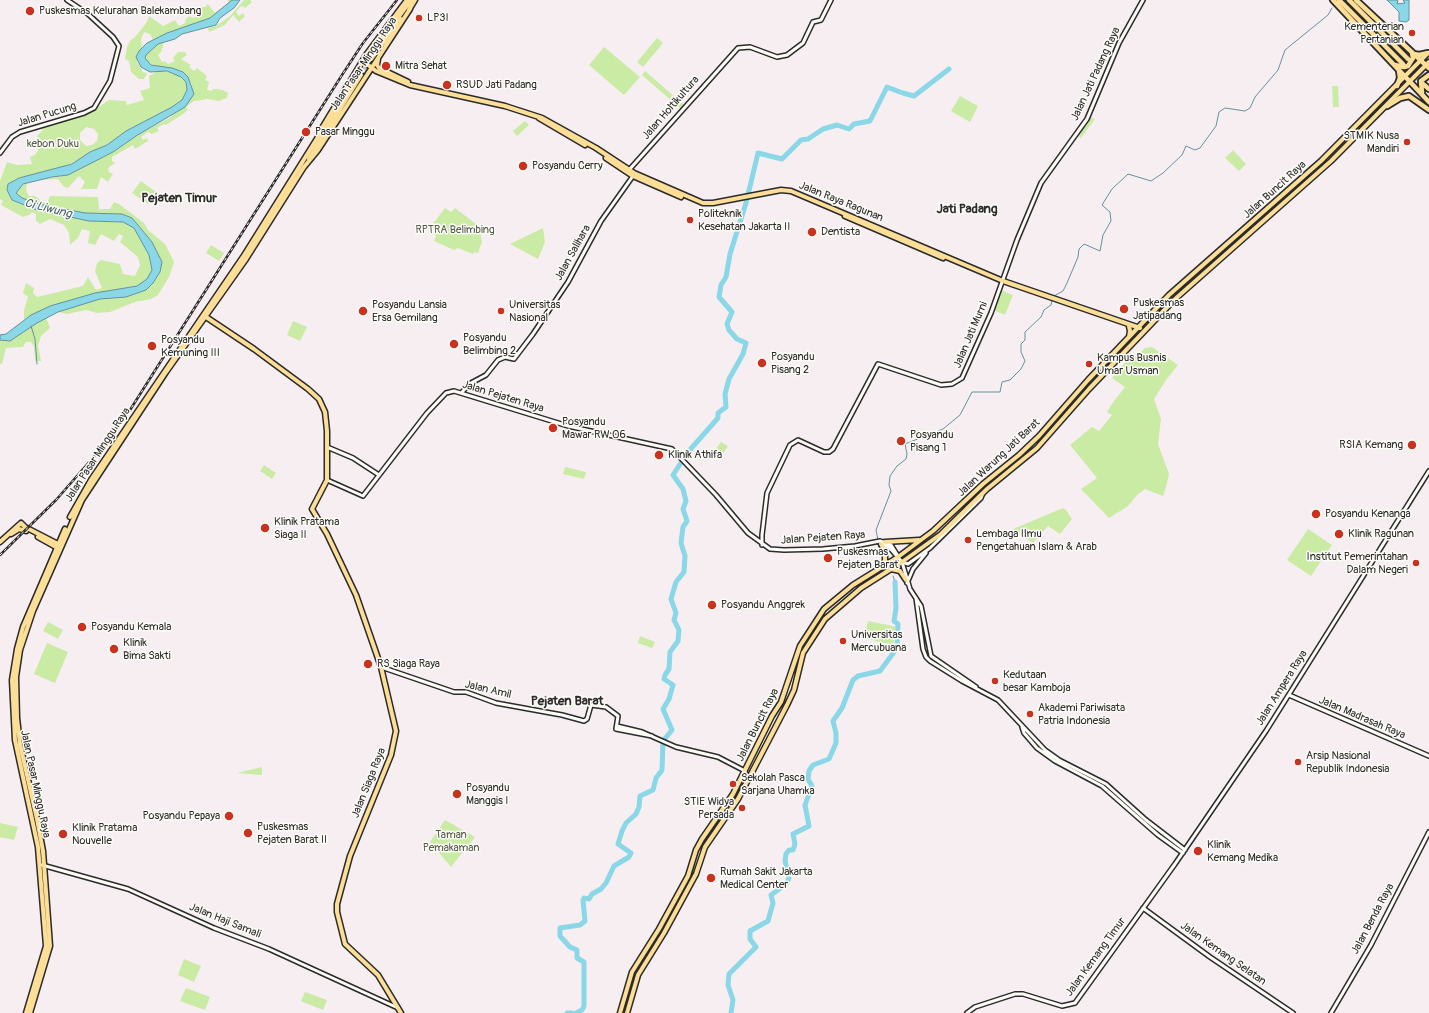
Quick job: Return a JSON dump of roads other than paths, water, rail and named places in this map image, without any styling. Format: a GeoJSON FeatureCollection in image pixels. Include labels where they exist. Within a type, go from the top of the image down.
{"type":"FeatureCollection","features":[{"type":"Feature","properties":{"kind":"highway"},"geometry":{"type":"LineString","coordinates":[[1333,0],[1429,102]]}},
{"type":"Feature","properties":{"kind":"highway"},"geometry":{"type":"LineString","coordinates":[[1339,0],[1403,64]]}},
{"type":"Feature","properties":{"kind":"highway"},"geometry":{"type":"LineString","coordinates":[[1349,0],[1408,59]]}},
{"type":"Feature","properties":{"kind":"highway"},"geometry":{"type":"LineString","coordinates":[[1356,0],[1414,54],[1428,65]]}},
{"type":"Feature","properties":{"kind":"highway"},"geometry":{"type":"LineString","coordinates":[[1393,65],[1399,67],[1408,66],[1413,58],[1410,50]]}},
{"type":"Feature","properties":{"kind":"highway"},"geometry":{"type":"LineString","coordinates":[[1414,54],[1429,53]]}},
{"type":"Feature","properties":{"kind":"highway"},"geometry":{"type":"LineString","coordinates":[[1397,86],[1400,78],[1399,70]]}},
{"type":"Feature","properties":{"kind":"highway"},"geometry":{"type":"LineString","coordinates":[[1422,93],[1421,81],[1429,78]]}},
{"type":"Feature","properties":{"kind":"highway"},"geometry":{"type":"LineString","coordinates":[[1423,84],[1429,89]]}},
{"type":"Feature","properties":{"kind":"highway"},"geometry":{"type":"LineString","coordinates":[[1387,106],[1400,98],[1409,96],[1429,110]]}},
{"type":"Feature","properties":{"kind":"main road","name":"Jalan Pasar Minggu Raya"},"geometry":{"type":"LineString","coordinates":[[43,865],[39,825],[21,748],[17,718],[16,677],[26,629],[42,587],[82,500],[166,372],[206,318],[246,259],[360,74],[363,61],[411,0]]}},
{"type":"Feature","properties":{"kind":"main road","name":"Jalan Pasar Minggu Raya"},"geometry":{"type":"LineString","coordinates":[[370,58],[408,4],[415,0]]}},
{"type":"Feature","properties":{"kind":"main road","name":"Jalan Pasar Minggu Raya"},"geometry":{"type":"LineString","coordinates":[[43,865],[16,748],[12,682],[17,649],[23,627],[57,546],[78,500],[157,381],[243,257],[360,74],[371,68],[408,4]]}},
{"type":"Feature","properties":{"kind":"main road","name":"Jalan Buncit Raya"},"geometry":{"type":"LineString","coordinates":[[1135,327],[1184,281],[1321,161],[1429,53]]}},
{"type":"Feature","properties":{"kind":"main road"},"geometry":{"type":"LineString","coordinates":[[378,57],[378,67],[388,75]]}},
{"type":"Feature","properties":{"kind":"main road","name":"Jalan Raya Ragunan"},"geometry":{"type":"LineString","coordinates":[[363,61],[378,72],[419,86],[536,116],[576,136],[629,170],[667,189],[703,203],[743,199]]}},
{"type":"Feature","properties":{"kind":"main road","name":"Jalan Buncit Raya"},"geometry":{"type":"LineString","coordinates":[[1143,331],[1176,298],[1328,164],[1428,65]]}},
{"type":"Feature","properties":{"kind":"main road"},"geometry":{"type":"LineString","coordinates":[[360,74],[378,72]]}},
{"type":"Feature","properties":{"kind":"main road","name":"Jalan Raya Ragunan"},"geometry":{"type":"LineString","coordinates":[[536,116],[595,151],[633,176],[673,194],[704,205],[782,192],[800,196],[1002,282],[1143,331]]}},
{"type":"Feature","properties":{"kind":"main road"},"geometry":{"type":"LineString","coordinates":[[206,318],[254,349],[308,389],[319,399],[326,417],[327,480]]}},
{"type":"Feature","properties":{"kind":"main road"},"geometry":{"type":"LineString","coordinates":[[1129,337],[1130,331],[1135,327]]}},
{"type":"Feature","properties":{"kind":"main road","name":"Jalan Warung Jati Barat"},"geometry":{"type":"LineString","coordinates":[[898,556],[921,540],[1039,436],[1088,380],[1129,337],[1135,327]]}},
{"type":"Feature","properties":{"kind":"main road","name":"Jalan Warung Jati Barat"},"geometry":{"type":"LineString","coordinates":[[902,562],[941,534],[983,494],[1037,448],[1143,331]]}},
{"type":"Feature","properties":{"kind":"main road","name":"Jalan Siaga Raya"},"geometry":{"type":"LineString","coordinates":[[327,480],[312,509],[327,534],[356,595],[381,668],[395,729],[394,745],[350,856],[337,904],[337,912],[345,944],[378,975],[401,1013]]}},
{"type":"Feature","properties":{"kind":"main road"},"geometry":{"type":"LineString","coordinates":[[0,542],[15,529],[20,529],[57,546]]}},
{"type":"Feature","properties":{"kind":"main road"},"geometry":{"type":"LineString","coordinates":[[0,545],[15,529]]}},
{"type":"Feature","properties":{"kind":"main road"},"geometry":{"type":"LineString","coordinates":[[884,565],[886,555],[882,543],[921,540]]}},
{"type":"Feature","properties":{"kind":"main road","name":"Jalan Buncit Raya"},"geometry":{"type":"LineString","coordinates":[[620,1013],[634,968],[659,930],[688,876],[696,850],[702,839],[726,806],[772,716],[781,702],[800,646],[824,609],[842,593],[898,556]]}},
{"type":"Feature","properties":{"kind":"main road","name":"Jalan Buncit Raya"},"geometry":{"type":"LineString","coordinates":[[627,1013],[638,975],[664,933],[696,874],[705,847],[735,806],[787,705],[794,690],[797,672],[805,648],[825,618],[854,593],[902,562]]}},
{"type":"Feature","properties":{"kind":"main road"},"geometry":{"type":"LineString","coordinates":[[888,570],[900,571],[907,582]]}},
{"type":"Feature","properties":{"kind":"main road"},"geometry":{"type":"LineString","coordinates":[[791,671],[797,672]]}},
{"type":"Feature","properties":{"kind":"main road"},"geometry":{"type":"LineString","coordinates":[[26,1013],[46,946],[43,865]]}},
{"type":"Feature","properties":{"kind":"main road"},"geometry":{"type":"LineString","coordinates":[[30,1013],[50,946],[43,865]]}},
{"type":"Feature","properties":{"kind":"street","name":"Jalan Pucung"},"geometry":{"type":"LineString","coordinates":[[0,153],[12,137],[20,132],[84,113],[94,108],[102,98],[111,78],[119,46],[112,37],[85,11],[67,0]]}},
{"type":"Feature","properties":{"kind":"street","name":"Jalan Holtikultura"},"geometry":{"type":"LineString","coordinates":[[629,170],[738,48],[745,46],[756,48],[777,57],[787,55],[803,43],[813,23],[821,20],[831,0]]}},
{"type":"Feature","properties":{"kind":"street","name":"Jalan Jati Padang Raya"},"geometry":{"type":"LineString","coordinates":[[1002,282],[1040,183],[1087,119],[1117,48],[1143,0]]}},
{"type":"Feature","properties":{"kind":"street","name":"Jalan Salihara"},"geometry":{"type":"LineString","coordinates":[[461,393],[471,383],[486,374],[498,360],[505,357],[514,359],[533,334],[568,282],[601,221],[633,176]]}},
{"type":"Feature","properties":{"kind":"street","name":"Jalan Jati Murni"},"geometry":{"type":"LineString","coordinates":[[762,535],[767,493],[790,444],[798,440],[824,452],[832,450],[837,444],[878,364],[941,385],[950,384],[960,380],[971,360],[1002,282]]}},
{"type":"Feature","properties":{"kind":"street","name":"Jalan Pejaten Raya"},"geometry":{"type":"LineString","coordinates":[[327,480],[362,497],[438,400],[449,392],[461,393],[568,426],[672,449],[722,502],[740,525],[762,545],[773,550],[834,548],[882,543],[889,547],[898,556]]}},
{"type":"Feature","properties":{"kind":"street"},"geometry":{"type":"LineString","coordinates":[[327,447],[353,458],[379,475]]}},
{"type":"Feature","properties":{"kind":"street","name":"Jalan Ampera Raya"},"geometry":{"type":"LineString","coordinates":[[1143,908],[1256,746],[1429,471]]}},
{"type":"Feature","properties":{"kind":"street","name":"Jalan Warung Jati Barat"},"geometry":{"type":"LineString","coordinates":[[902,562],[908,564],[930,548],[981,498],[983,494]]}},
{"type":"Feature","properties":{"kind":"street"},"geometry":{"type":"LineString","coordinates":[[757,541],[762,535]]}},
{"type":"Feature","properties":{"kind":"street"},"geometry":{"type":"LineString","coordinates":[[762,535],[762,545]]}},
{"type":"Feature","properties":{"kind":"street"},"geometry":{"type":"LineString","coordinates":[[907,582],[913,569],[930,548]]}},
{"type":"Feature","properties":{"kind":"street"},"geometry":{"type":"LineString","coordinates":[[898,556],[902,562],[907,582],[921,606],[931,657],[1002,703],[1022,727],[1048,753],[1106,784],[1146,820],[1184,851]]}},
{"type":"Feature","properties":{"kind":"street","name":"Jalan Amil"},"geometry":{"type":"LineString","coordinates":[[381,668],[454,692],[466,692],[496,703],[562,714],[584,720],[586,720],[591,705],[603,706],[615,712],[618,719],[616,728],[652,736],[680,748],[718,756],[745,771]]}},
{"type":"Feature","properties":{"kind":"street","name":"Jalan Madrasah Raya"},"geometry":{"type":"LineString","coordinates":[[1289,695],[1429,756]]}},
{"type":"Feature","properties":{"kind":"street","name":"Jalan Benda Raya"},"geometry":{"type":"LineString","coordinates":[[1331,1013],[1371,945],[1429,832]]}},
{"type":"Feature","properties":{"kind":"street","name":"Jalan Haji Samali"},"geometry":{"type":"LineString","coordinates":[[43,865],[128,889],[214,928],[270,949],[398,1008]]}},
{"type":"Feature","properties":{"kind":"street","name":"Jalan Kemang Timur"},"geometry":{"type":"LineString","coordinates":[[967,1013],[975,1008],[1014,994],[1023,994],[1062,1006],[1073,1004],[1143,908]]}},
{"type":"Feature","properties":{"kind":"street","name":"Jalan Kemang Selatan"},"geometry":{"type":"LineString","coordinates":[[1143,908],[1216,961],[1293,1013]]}},
{"type":"Feature","properties":{"kind":"water","name":"Ci Liwung"},"geometry":{"type":"Polygon","coordinates":[[[232,0],[240,0],[234,8],[220,18],[216,25],[182,34],[175,39],[158,44],[146,55],[145,58],[151,65],[172,68],[183,72],[188,77],[194,94],[185,107],[136,136],[113,152],[68,175],[23,184],[16,193],[22,198],[39,204],[85,213],[122,214],[132,218],[152,242],[162,262],[160,272],[153,283],[146,290],[126,297],[100,299],[58,312],[37,323],[10,341],[0,340],[0,335],[6,334],[31,315],[50,306],[95,293],[137,286],[147,279],[152,270],[149,255],[134,228],[123,222],[89,221],[37,210],[12,200],[7,190],[8,184],[19,178],[72,164],[90,152],[107,145],[126,131],[172,107],[182,100],[187,90],[186,82],[181,77],[167,71],[150,72],[141,67],[136,57],[139,51],[147,43],[167,33],[210,18],[232,0]]]}},
{"type":"Feature","properties":{"kind":"water"},"geometry":{"type":"Polygon","coordinates":[[[1387,0],[1398,0],[1397,4],[1405,3],[1403,0],[1409,0],[1409,20],[1406,22],[1399,21],[1399,12],[1387,0]]]}},
{"type":"Feature","properties":{"kind":"waterway"},"geometry":{"type":"LineString","coordinates":[[1054,296],[1063,291],[1078,257],[1079,249],[1084,244],[1100,251],[1103,235],[1111,221],[1110,212],[1102,205],[1112,189],[1128,174],[1151,181],[1163,173],[1182,155],[1186,146],[1195,150],[1200,148],[1216,126],[1219,112],[1225,108],[1245,111],[1250,108],[1255,97],[1278,70],[1285,50],[1328,15],[1332,8]]}},
{"type":"Feature","properties":{"kind":"waterway"},"geometry":{"type":"LineString","coordinates":[[903,93],[914,96],[949,69]]}},
{"type":"Feature","properties":{"kind":"waterway"},"geometry":{"type":"LineString","coordinates":[[576,1013],[582,1010],[584,1006],[584,962],[577,958],[577,950],[570,947],[560,936],[560,928],[580,925],[585,921],[584,898],[589,899],[592,894],[601,889],[606,883],[614,866],[629,857],[631,853],[618,844],[622,831],[626,823],[636,814],[639,807],[640,796],[653,790],[656,778],[662,770],[663,741],[672,730],[663,709],[669,699],[673,685],[664,679],[669,669],[670,652],[678,641],[679,630],[674,620],[676,613],[671,599],[676,582],[684,572],[685,556],[681,543],[683,527],[687,521],[683,509],[686,501],[683,489],[673,475],[688,452],[718,418],[718,413],[726,407],[725,394],[729,379],[743,354],[746,343],[737,339],[729,330],[727,324],[732,312],[719,297],[721,285],[726,277],[730,254],[746,203],[758,153],[782,159],[801,140],[808,139],[823,129],[837,125],[849,129],[854,124],[870,121],[887,87],[900,92]]}},
{"type":"Feature","properties":{"kind":"waterway"},"geometry":{"type":"LineString","coordinates":[[878,540],[876,530],[891,491],[889,485],[890,476],[897,466],[906,459],[907,454],[905,444],[943,429],[960,415],[972,392],[1000,392],[1002,382],[1010,380],[1021,369],[1025,361],[1021,352],[1021,344],[1025,340],[1025,332],[1041,317],[1044,310],[1051,305],[1052,299]]}},
{"type":"Feature","properties":{"kind":"waterway"},"geometry":{"type":"LineString","coordinates":[[31,326],[35,339],[37,364]]}},
{"type":"Feature","properties":{"kind":"waterway"},"geometry":{"type":"LineString","coordinates":[[878,543],[880,551]]}},
{"type":"Feature","properties":{"kind":"waterway"},"geometry":{"type":"LineString","coordinates":[[893,576],[895,582]]}},
{"type":"Feature","properties":{"kind":"waterway"},"geometry":{"type":"LineString","coordinates":[[731,1013],[733,1000],[728,985],[729,974],[756,947],[750,939],[750,931],[768,921],[773,903],[771,895],[786,884],[789,878],[785,861],[786,854],[789,850],[793,850],[795,844],[793,834],[809,826],[805,805],[812,786],[808,779],[809,771],[813,765],[829,759],[836,743],[836,733],[833,721],[842,708],[853,680],[858,676],[880,671],[897,648],[898,624],[894,621],[896,608],[895,582]]}},
{"type":"Feature","properties":{"kind":"waterway"},"geometry":{"type":"LineString","coordinates":[[567,1013],[572,1013]]}},
{"type":"Feature","properties":{"kind":"tunnel"},"geometry":{"type":"LineString","coordinates":[[358,73],[369,57]]}},
{"type":"Feature","properties":{"kind":"tunnel"},"geometry":{"type":"LineString","coordinates":[[361,75],[371,59]]}},
{"type":"Feature","properties":{"kind":"tunnel"},"geometry":{"type":"LineString","coordinates":[[1408,59],[1428,79]]}},
{"type":"Feature","properties":{"kind":"tunnel"},"geometry":{"type":"LineString","coordinates":[[1407,68],[1423,84]]}},
{"type":"Feature","properties":{"kind":"railway"},"geometry":{"type":"LineString","coordinates":[[0,555],[56,500],[98,452],[130,410],[342,75],[363,43],[397,0]]}},
{"type":"Feature","properties":{"kind":"place","name":"Puskesmas Kelurahan Balekambang"},"geometry":{"type":"Point","coordinates":[30,11]}},
{"type":"Feature","properties":{"kind":"place","name":"LP3I"},"geometry":{"type":"Point","coordinates":[419,18]}},
{"type":"Feature","properties":{"kind":"place","name":"Kementerian Pertanian"},"geometry":{"type":"Point","coordinates":[1412,33]}},
{"type":"Feature","properties":{"kind":"place","name":"Mitra Sehat"},"geometry":{"type":"Point","coordinates":[386,66]}},
{"type":"Feature","properties":{"kind":"place","name":"RSUD Jati Padang"},"geometry":{"type":"Point","coordinates":[447,85]}},
{"type":"Feature","properties":{"kind":"place","name":"Pasar Minggu"},"geometry":{"type":"Point","coordinates":[306,132]}},
{"type":"Feature","properties":{"kind":"place","name":"STMIK Nusa Mandiri"},"geometry":{"type":"Point","coordinates":[1407,142]}},
{"type":"Feature","properties":{"kind":"place","name":"Posyandu Cerry"},"geometry":{"type":"Point","coordinates":[523,166]}},
{"type":"Feature","properties":{"kind":"place","name":"Politeknik Kesehatan Jakarta II"},"geometry":{"type":"Point","coordinates":[690,220]}},
{"type":"Feature","properties":{"kind":"place","name":"Dentista"},"geometry":{"type":"Point","coordinates":[812,232]}},
{"type":"Feature","properties":{"kind":"place","name":"Puskesmas Jatipadang"},"geometry":{"type":"Point","coordinates":[1124,309]}},
{"type":"Feature","properties":{"kind":"place","name":"Posyandu Lansia Ersa Gemilang"},"geometry":{"type":"Point","coordinates":[363,311]}},
{"type":"Feature","properties":{"kind":"place","name":"Universitas Nasional"},"geometry":{"type":"Point","coordinates":[501,311]}},
{"type":"Feature","properties":{"kind":"place","name":"Posyandu Belimbing 2"},"geometry":{"type":"Point","coordinates":[454,344]}},
{"type":"Feature","properties":{"kind":"place","name":"Posyandu Kemuning III"},"geometry":{"type":"Point","coordinates":[152,346]}},
{"type":"Feature","properties":{"kind":"place","name":"Posyandu Pisang 2"},"geometry":{"type":"Point","coordinates":[762,363]}},
{"type":"Feature","properties":{"kind":"place","name":"Kampus Busnis Umar Usman"},"geometry":{"type":"Point","coordinates":[1089,364]}},
{"type":"Feature","properties":{"kind":"place","name":"Posyandu Mawar RW 06"},"geometry":{"type":"Point","coordinates":[553,428]}},
{"type":"Feature","properties":{"kind":"place","name":"Posyandu Pisang 1"},"geometry":{"type":"Point","coordinates":[901,441]}},
{"type":"Feature","properties":{"kind":"place","name":"RSIA Kemang"},"geometry":{"type":"Point","coordinates":[1412,445]}},
{"type":"Feature","properties":{"kind":"place","name":"Klinik Athifa"},"geometry":{"type":"Point","coordinates":[659,455]}},
{"type":"Feature","properties":{"kind":"place","name":"Posyandu Kenanga"},"geometry":{"type":"Point","coordinates":[1316,514]}},
{"type":"Feature","properties":{"kind":"place","name":"Klinik Pratama Siaga II"},"geometry":{"type":"Point","coordinates":[265,528]}},
{"type":"Feature","properties":{"kind":"place","name":"Klinik Ragunan"},"geometry":{"type":"Point","coordinates":[1339,534]}},
{"type":"Feature","properties":{"kind":"place","name":"Lembaga Ilmu Pengetahuan Islam & Arab"},"geometry":{"type":"Point","coordinates":[968,540]}},
{"type":"Feature","properties":{"kind":"place","name":"Puskesmas Pejaten Barat"},"geometry":{"type":"Point","coordinates":[828,558]}},
{"type":"Feature","properties":{"kind":"place","name":"Institut Pemerintahan Dalam Negeri"},"geometry":{"type":"Point","coordinates":[1416,563]}},
{"type":"Feature","properties":{"kind":"place","name":"Posyandu Anggrek"},"geometry":{"type":"Point","coordinates":[712,605]}},
{"type":"Feature","properties":{"kind":"place","name":"Posyandu Kemala"},"geometry":{"type":"Point","coordinates":[82,627]}},
{"type":"Feature","properties":{"kind":"place","name":"Universitas Mercubuana"},"geometry":{"type":"Point","coordinates":[843,641]}},
{"type":"Feature","properties":{"kind":"place","name":"Klinik Bima Sakti"},"geometry":{"type":"Point","coordinates":[114,649]}},
{"type":"Feature","properties":{"kind":"place","name":"RS Siaga Raya"},"geometry":{"type":"Point","coordinates":[368,664]}},
{"type":"Feature","properties":{"kind":"place","name":"Kedutaan besar Kamboja"},"geometry":{"type":"Point","coordinates":[995,681]}},
{"type":"Feature","properties":{"kind":"place","name":"Akademi Pariwisata Patria Indonesia"},"geometry":{"type":"Point","coordinates":[1030,714]}},
{"type":"Feature","properties":{"kind":"place","name":"Arsip Nasional Republik Indonesia"},"geometry":{"type":"Point","coordinates":[1298,762]}},
{"type":"Feature","properties":{"kind":"place","name":"Sekolah Pasca Sarjana Uhamka"},"geometry":{"type":"Point","coordinates":[733,784]}},
{"type":"Feature","properties":{"kind":"place","name":"Posyandu Manggis I"},"geometry":{"type":"Point","coordinates":[457,794]}},
{"type":"Feature","properties":{"kind":"place","name":"STIE Widya Persada"},"geometry":{"type":"Point","coordinates":[742,808]}},
{"type":"Feature","properties":{"kind":"place","name":"Posyandu Pepaya"},"geometry":{"type":"Point","coordinates":[229,816]}},
{"type":"Feature","properties":{"kind":"place","name":"Puskesmas Pejaten Barat II"},"geometry":{"type":"Point","coordinates":[248,833]}},
{"type":"Feature","properties":{"kind":"place","name":"Klinik Pratama Nouvelle"},"geometry":{"type":"Point","coordinates":[63,834]}},
{"type":"Feature","properties":{"kind":"place","name":"Klinik Kemang Medika"},"geometry":{"type":"Point","coordinates":[1198,851]}},
{"type":"Feature","properties":{"kind":"place","name":"Rumah Sakit Jakarta Medical Center"},"geometry":{"type":"Point","coordinates":[711,878]}},
{"type":"Feature","properties":{"kind":"district","name":"Pejaten Timur"},"geometry":{"type":"Point","coordinates":[179,199]}},
{"type":"Feature","properties":{"kind":"district","name":"Jati Padang"},"geometry":{"type":"Point","coordinates":[967,210]}},
{"type":"Feature","properties":{"kind":"district","name":"Pejaten Barat"},"geometry":{"type":"Point","coordinates":[567,702]}},
{"type":"Feature","properties":{"kind":"park label","name":"kebon Duku"},"geometry":{"type":"Point","coordinates":[53,144]}},
{"type":"Feature","properties":{"kind":"park label","name":"RPTRA Belimbing"},"geometry":{"type":"Point","coordinates":[455,230]}},
{"type":"Feature","properties":{"kind":"park label","name":"Taman Pemakaman"},"geometry":{"type":"Point","coordinates":[451,841]}}]}
